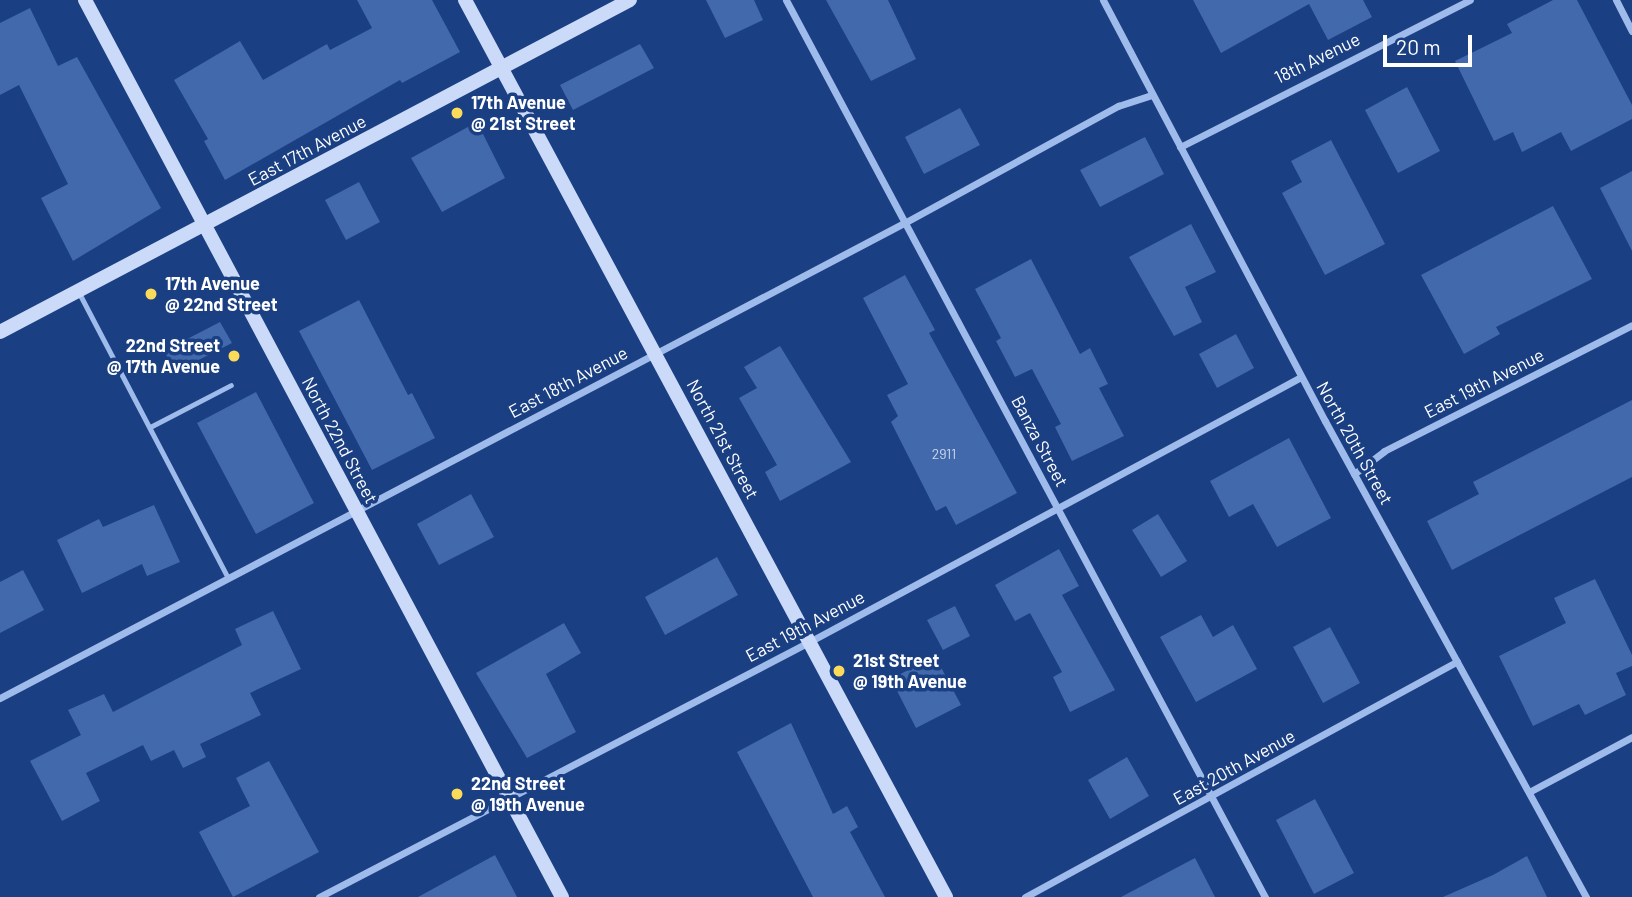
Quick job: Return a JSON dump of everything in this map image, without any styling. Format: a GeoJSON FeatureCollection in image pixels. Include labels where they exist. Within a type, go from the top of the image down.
{"type":"FeatureCollection","features":[{"type":"Feature","properties":{"kind":"main road","name":"North 22nd Street"},"geometry":{"type":"LineString","coordinates":[[85,0],[562,897]]}},
{"type":"Feature","properties":{"kind":"main road","name":"North 21st Street"},"geometry":{"type":"LineString","coordinates":[[465,0],[946,897]]}},
{"type":"Feature","properties":{"kind":"main road","name":"East 17th Avenue"},"geometry":{"type":"LineString","coordinates":[[0,332],[630,0]]}},
{"type":"Feature","properties":{"kind":"street","name":"Banza Street"},"geometry":{"type":"LineString","coordinates":[[786,0],[1265,897]]}},
{"type":"Feature","properties":{"kind":"street","name":"North 20th Street"},"geometry":{"type":"LineString","coordinates":[[1103,0],[1301,377],[1586,897]]}},
{"type":"Feature","properties":{"kind":"street","name":"18th Avenue"},"geometry":{"type":"LineString","coordinates":[[1180,147],[1470,0]]}},
{"type":"Feature","properties":{"kind":"street"},"geometry":{"type":"LineString","coordinates":[[1616,0],[1632,31]]}},
{"type":"Feature","properties":{"kind":"street","name":"East 18th Avenue"},"geometry":{"type":"LineString","coordinates":[[0,698],[906,222],[1118,106],[1151,95]]}},
{"type":"Feature","properties":{"kind":"street","name":"East 19th Avenue"},"geometry":{"type":"LineString","coordinates":[[1354,474],[1384,451],[1632,325]]}},
{"type":"Feature","properties":{"kind":"street","name":"East 19th Avenue"},"geometry":{"type":"LineString","coordinates":[[319,897],[809,642],[1301,377]]}},
{"type":"Feature","properties":{"kind":"street","name":"East 20th Avenue"},"geometry":{"type":"LineString","coordinates":[[1025,897],[1212,798],[1457,661]]}},
{"type":"Feature","properties":{"kind":"street"},"geometry":{"type":"LineString","coordinates":[[1528,792],[1632,737]]}},
{"type":"Feature","properties":{"kind":"lane"},"geometry":{"type":"LineString","coordinates":[[78,291],[228,578]]}},
{"type":"Feature","properties":{"kind":"lane"},"geometry":{"type":"LineString","coordinates":[[150,427],[231,385]]}},
{"type":"Feature","properties":{"kind":"building"},"geometry":{"type":"Polygon","coordinates":[[[357,0],[432,0],[460,52],[402,83],[400,80],[225,180],[204,141],[208,139],[174,80],[240,41],[263,80],[327,44],[330,50],[372,28],[357,0]]]}},
{"type":"Feature","properties":{"kind":"building"},"geometry":{"type":"Polygon","coordinates":[[[706,0],[754,0],[763,20],[725,38],[706,0]]]}},
{"type":"Feature","properties":{"kind":"building"},"geometry":{"type":"Polygon","coordinates":[[[826,0],[888,0],[916,59],[871,81],[826,0]]]}},
{"type":"Feature","properties":{"kind":"building"},"geometry":{"type":"Polygon","coordinates":[[[1193,0],[1363,0],[1372,17],[1328,40],[1309,4],[1221,53],[1193,0]]]}},
{"type":"Feature","properties":{"kind":"building"},"geometry":{"type":"Polygon","coordinates":[[[1553,0],[1577,0],[1632,105],[1632,119],[1571,151],[1561,132],[1522,152],[1513,132],[1494,141],[1455,61],[1512,33],[1507,24],[1553,0]]]}},
{"type":"Feature","properties":{"kind":"building"},"geometry":{"type":"Polygon","coordinates":[[[30,8],[58,66],[77,57],[161,208],[73,261],[41,198],[68,184],[19,85],[0,95],[0,23],[30,8]]]}},
{"type":"Feature","properties":{"kind":"building"},"geometry":{"type":"Polygon","coordinates":[[[640,44],[654,68],[573,110],[560,85],[640,44]]]}},
{"type":"Feature","properties":{"kind":"building"},"geometry":{"type":"Polygon","coordinates":[[[1407,87],[1440,151],[1398,173],[1365,110],[1407,87]]]}},
{"type":"Feature","properties":{"kind":"building"},"geometry":{"type":"Polygon","coordinates":[[[960,108],[980,145],[924,174],[905,137],[960,108]]]}},
{"type":"Feature","properties":{"kind":"building"},"geometry":{"type":"Polygon","coordinates":[[[477,122],[505,178],[442,212],[411,158],[477,122]]]}},
{"type":"Feature","properties":{"kind":"building"},"geometry":{"type":"Polygon","coordinates":[[[1145,137],[1164,174],[1100,207],[1080,170],[1145,137]]]}},
{"type":"Feature","properties":{"kind":"building"},"geometry":{"type":"Polygon","coordinates":[[[1331,140],[1385,244],[1325,275],[1282,193],[1302,182],[1291,161],[1331,140]]]}},
{"type":"Feature","properties":{"kind":"building"},"geometry":{"type":"Polygon","coordinates":[[[1632,171],[1632,251],[1600,188],[1632,171]]]}},
{"type":"Feature","properties":{"kind":"building"},"geometry":{"type":"Polygon","coordinates":[[[359,182],[380,222],[346,240],[325,200],[359,182]]]}},
{"type":"Feature","properties":{"kind":"building"},"geometry":{"type":"Polygon","coordinates":[[[1553,206],[1592,279],[1496,327],[1500,334],[1464,354],[1421,275],[1553,206]]]}},
{"type":"Feature","properties":{"kind":"building"},"geometry":{"type":"Polygon","coordinates":[[[1191,224],[1216,272],[1185,287],[1202,322],[1174,336],[1129,257],[1191,224]]]}},
{"type":"Feature","properties":{"kind":"building"},"geometry":{"type":"Polygon","coordinates":[[[1031,259],[1080,354],[1090,348],[1108,384],[1099,388],[1124,436],[1072,461],[1055,427],[1061,424],[1032,369],[1015,377],[996,341],[1001,338],[975,289],[1031,259]]]}},
{"type":"Feature","properties":{"kind":"building"},"geometry":{"type":"Polygon","coordinates":[[[905,275],[935,330],[929,333],[1017,493],[956,525],[946,506],[936,511],[891,422],[898,416],[887,395],[908,384],[863,298],[905,275]]]}},
{"type":"Feature","properties":{"kind":"building"},"geometry":{"type":"Polygon","coordinates":[[[359,300],[408,395],[412,393],[435,438],[372,470],[299,331],[359,300]]]}},
{"type":"Feature","properties":{"kind":"building"},"geometry":{"type":"Polygon","coordinates":[[[220,322],[232,343],[175,372],[164,351],[220,322]]]}},
{"type":"Feature","properties":{"kind":"building"},"geometry":{"type":"Polygon","coordinates":[[[1236,334],[1254,368],[1217,388],[1199,354],[1236,334]]]}},
{"type":"Feature","properties":{"kind":"building"},"geometry":{"type":"Polygon","coordinates":[[[780,346],[851,462],[780,501],[765,472],[777,465],[739,398],[757,388],[744,367],[780,346]]]}},
{"type":"Feature","properties":{"kind":"building"},"geometry":{"type":"Polygon","coordinates":[[[256,392],[314,503],[256,534],[197,423],[256,392]]]}},
{"type":"Feature","properties":{"kind":"building"},"geometry":{"type":"Polygon","coordinates":[[[1632,400],[1632,477],[1452,570],[1427,521],[1479,494],[1473,482],[1632,400]]]}},
{"type":"Feature","properties":{"kind":"building"},"geometry":{"type":"Polygon","coordinates":[[[1289,438],[1331,518],[1277,547],[1253,504],[1229,517],[1210,481],[1289,438]]]}},
{"type":"Feature","properties":{"kind":"building"},"geometry":{"type":"Polygon","coordinates":[[[471,494],[494,537],[439,565],[417,524],[471,494]]]}},
{"type":"Feature","properties":{"kind":"building"},"geometry":{"type":"Polygon","coordinates":[[[154,505],[180,562],[147,576],[142,564],[82,593],[57,540],[99,519],[103,527],[154,505]]]}},
{"type":"Feature","properties":{"kind":"building"},"geometry":{"type":"Polygon","coordinates":[[[1158,514],[1187,561],[1161,577],[1132,530],[1158,514]]]}},
{"type":"Feature","properties":{"kind":"building"},"geometry":{"type":"Polygon","coordinates":[[[1059,549],[1079,586],[1062,595],[1115,690],[1070,712],[1053,677],[1062,672],[1030,613],[1015,621],[995,585],[1059,549]]]}},
{"type":"Feature","properties":{"kind":"building"},"geometry":{"type":"Polygon","coordinates":[[[717,557],[738,595],[665,635],[645,597],[717,557]]]}},
{"type":"Feature","properties":{"kind":"building"},"geometry":{"type":"Polygon","coordinates":[[[23,570],[44,610],[0,633],[0,582],[23,570]]]}},
{"type":"Feature","properties":{"kind":"building"},"geometry":{"type":"Polygon","coordinates":[[[1595,579],[1632,655],[1632,666],[1616,673],[1626,695],[1585,715],[1579,704],[1533,726],[1499,656],[1566,623],[1554,598],[1595,579]]]}},
{"type":"Feature","properties":{"kind":"building"},"geometry":{"type":"Polygon","coordinates":[[[955,606],[970,636],[943,650],[927,620],[955,606]]]}},
{"type":"Feature","properties":{"kind":"building"},"geometry":{"type":"Polygon","coordinates":[[[273,611],[301,669],[250,693],[261,715],[200,744],[206,757],[183,768],[174,750],[151,761],[143,745],[86,773],[100,801],[62,821],[30,761],[81,735],[68,710],[104,694],[113,712],[242,645],[235,629],[273,611]]]}},
{"type":"Feature","properties":{"kind":"building"},"geometry":{"type":"Polygon","coordinates":[[[1201,615],[1213,637],[1233,625],[1257,669],[1196,702],[1160,637],[1201,615]]]}},
{"type":"Feature","properties":{"kind":"building"},"geometry":{"type":"Polygon","coordinates":[[[564,623],[581,653],[546,674],[576,732],[527,758],[476,673],[564,623]]]}},
{"type":"Feature","properties":{"kind":"building"},"geometry":{"type":"Polygon","coordinates":[[[1330,627],[1360,683],[1323,703],[1293,647],[1330,627]]]}},
{"type":"Feature","properties":{"kind":"building"},"geometry":{"type":"Polygon","coordinates":[[[935,656],[961,705],[916,728],[891,679],[935,656]]]}},
{"type":"Feature","properties":{"kind":"building"},"geometry":{"type":"Polygon","coordinates":[[[791,723],[833,814],[847,806],[858,827],[850,832],[885,897],[813,897],[737,752],[791,723]]]}},
{"type":"Feature","properties":{"kind":"building"},"geometry":{"type":"Polygon","coordinates":[[[1127,757],[1149,796],[1110,819],[1088,780],[1127,757]]]}},
{"type":"Feature","properties":{"kind":"building"},"geometry":{"type":"Polygon","coordinates":[[[269,761],[319,852],[233,897],[199,832],[250,806],[236,778],[269,761]]]}},
{"type":"Feature","properties":{"kind":"building"},"geometry":{"type":"Polygon","coordinates":[[[1315,799],[1354,873],[1314,894],[1276,820],[1315,799]]]}},
{"type":"Feature","properties":{"kind":"building"},"geometry":{"type":"Polygon","coordinates":[[[495,855],[517,897],[418,897],[495,855]]]}},
{"type":"Feature","properties":{"kind":"building"},"geometry":{"type":"Polygon","coordinates":[[[1527,856],[1547,897],[1443,897],[1493,875],[1527,856]]]}},
{"type":"Feature","properties":{"kind":"building"},"geometry":{"type":"Polygon","coordinates":[[[1195,858],[1215,897],[1121,897],[1195,858]]]}},
{"type":"Feature","properties":{"kind":"place","name":"17th Avenue @ 21st Street"},"geometry":{"type":"Point","coordinates":[457,113]}},
{"type":"Feature","properties":{"kind":"place","name":"17th Avenue @ 22nd Street"},"geometry":{"type":"Point","coordinates":[151,294]}},
{"type":"Feature","properties":{"kind":"place","name":"22nd Street @ 17th Avenue"},"geometry":{"type":"Point","coordinates":[234,356]}},
{"type":"Feature","properties":{"kind":"place","name":"21st Street @ 19th Avenue"},"geometry":{"type":"Point","coordinates":[839,671]}},
{"type":"Feature","properties":{"kind":"place","name":"22nd Street @ 19th Avenue"},"geometry":{"type":"Point","coordinates":[457,794]}}]}
